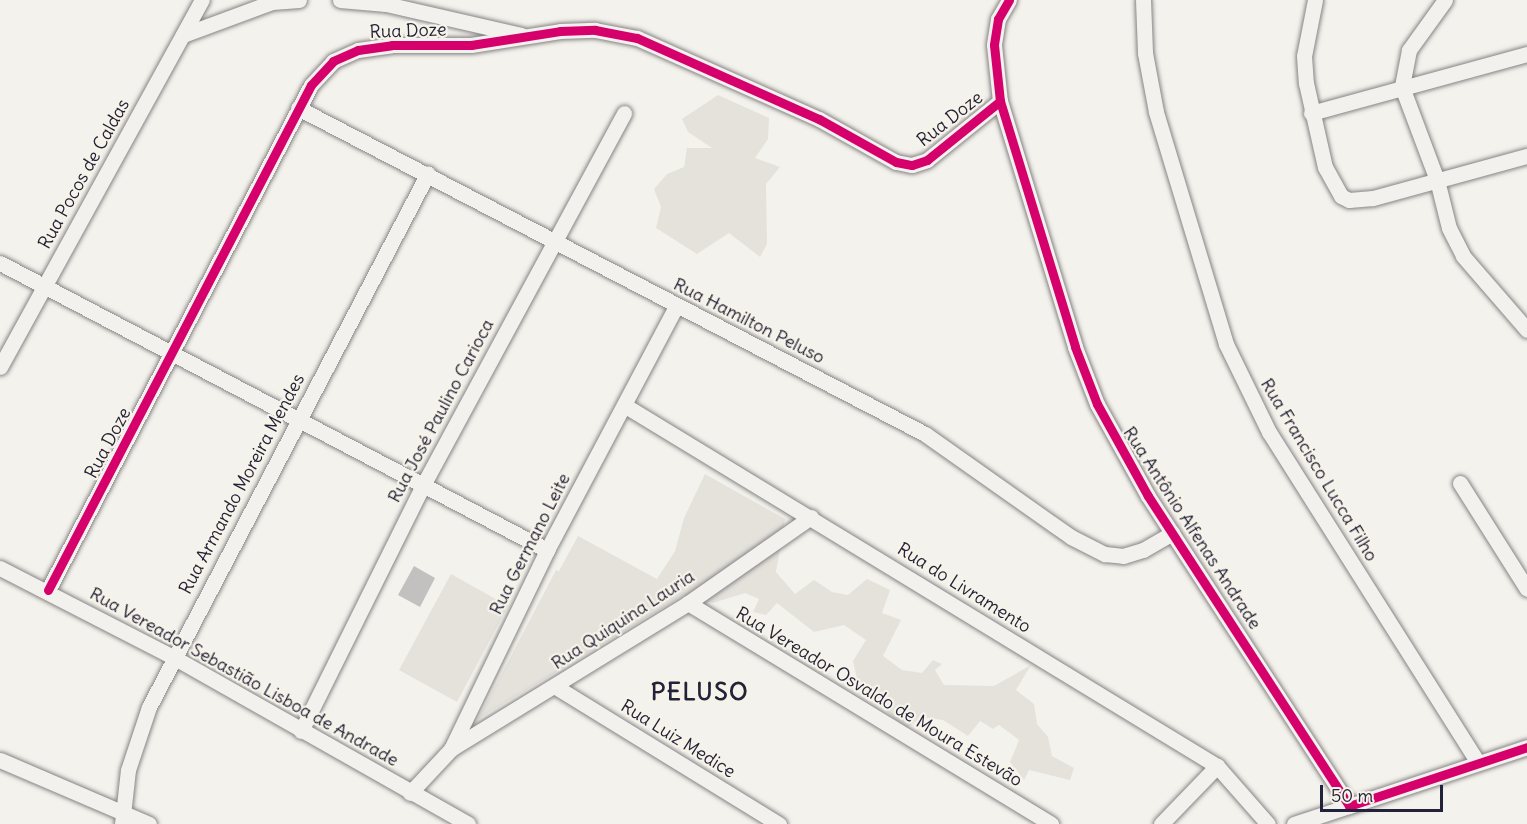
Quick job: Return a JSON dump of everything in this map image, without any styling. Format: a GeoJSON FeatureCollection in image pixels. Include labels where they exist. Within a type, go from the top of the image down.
{"type":"FeatureCollection","features":[{"type":"Feature","properties":{"kind":"street","name":"Rua Pocos de Caldas"},"geometry":{"type":"LineString","coordinates":[[0,367],[202,0]]}},
{"type":"Feature","properties":{"kind":"street"},"geometry":{"type":"LineString","coordinates":[[183,35],[272,2],[299,0]]}},
{"type":"Feature","properties":{"kind":"street"},"geometry":{"type":"LineString","coordinates":[[340,0],[386,4],[524,36]]}},
{"type":"Feature","properties":{"kind":"street","name":"Rua Antônio Alfenas Andrade"},"geometry":{"type":"LineString","coordinates":[[1009,0],[998,20],[994,45],[1000,101],[1075,347],[1096,404],[1120,450],[1172,533],[1349,806]]}},
{"type":"Feature","properties":{"kind":"street","name":"Rua Francisco Lucca Filho"},"geometry":{"type":"LineString","coordinates":[[1143,0],[1145,53],[1156,112],[1226,344],[1269,432],[1478,763]]}},
{"type":"Feature","properties":{"kind":"street"},"geometry":{"type":"LineString","coordinates":[[1315,0],[1304,56],[1311,112],[1334,187],[1349,200],[1373,198],[1527,156]]}},
{"type":"Feature","properties":{"kind":"street"},"geometry":{"type":"LineString","coordinates":[[1444,0],[1410,50],[1402,87],[1437,180],[1449,228],[1463,256],[1527,330]]}},
{"type":"Feature","properties":{"kind":"street","name":"Rua Doze"},"geometry":{"type":"LineString","coordinates":[[48,590],[173,355],[298,108],[310,86],[333,61],[358,50],[392,45],[471,45],[524,36],[595,30],[637,38],[819,119],[896,162],[912,165],[927,160],[1000,101]]}},
{"type":"Feature","properties":{"kind":"street"},"geometry":{"type":"LineString","coordinates":[[1311,112],[1527,54]]}},
{"type":"Feature","properties":{"kind":"street","name":"Rua Hamilton Peluso"},"geometry":{"type":"LineString","coordinates":[[298,108],[428,173],[676,306],[925,434],[1071,537],[1105,555],[1123,556],[1143,550],[1172,533]]}},
{"type":"Feature","properties":{"kind":"street","name":"Rua José Paulino Carioca"},"geometry":{"type":"LineString","coordinates":[[301,731],[422,487],[624,113]]}},
{"type":"Feature","properties":{"kind":"street","name":"Rua Armando Moreira Mendes"},"geometry":{"type":"LineString","coordinates":[[123,818],[135,739],[173,657],[428,173]]}},
{"type":"Feature","properties":{"kind":"street"},"geometry":{"type":"LineString","coordinates":[[0,263],[422,487],[547,550]]}},
{"type":"Feature","properties":{"kind":"street","name":"Rua Germano Leite"},"geometry":{"type":"LineString","coordinates":[[410,793],[451,749],[547,550],[676,306]]}},
{"type":"Feature","properties":{"kind":"street","name":"Rua do Livramento"},"geometry":{"type":"LineString","coordinates":[[624,405],[1217,766],[1268,824]]}},
{"type":"Feature","properties":{"kind":"street"},"geometry":{"type":"LineString","coordinates":[[1460,483],[1527,589]]}},
{"type":"Feature","properties":{"kind":"street","name":"Rua Quiquina Lauria"},"geometry":{"type":"LineString","coordinates":[[451,749],[556,687],[688,603],[811,517]]}},
{"type":"Feature","properties":{"kind":"street","name":"Rua Vereador Sebastião Lisboa de Andrade"},"geometry":{"type":"LineString","coordinates":[[0,568],[48,590],[173,657],[468,824]]}},
{"type":"Feature","properties":{"kind":"street","name":"Rua Vereador Osvaldo de Moura Estevão"},"geometry":{"type":"LineString","coordinates":[[688,603],[1051,824]]}},
{"type":"Feature","properties":{"kind":"street","name":"Rua Luiz Medice"},"geometry":{"type":"LineString","coordinates":[[556,687],[779,824]]}},
{"type":"Feature","properties":{"kind":"street"},"geometry":{"type":"LineString","coordinates":[[1294,824],[1527,747]]}},
{"type":"Feature","properties":{"kind":"street"},"geometry":{"type":"LineString","coordinates":[[1,762],[123,818],[149,824]]}},
{"type":"Feature","properties":{"kind":"street"},"geometry":{"type":"LineString","coordinates":[[1161,824],[1217,766]]}},
{"type":"Feature","properties":{"kind":"shaded area"},"geometry":{"type":"Polygon","coordinates":[[[718,95],[769,118],[768,139],[755,158],[780,167],[766,184],[767,244],[760,257],[729,233],[697,254],[656,228],[661,207],[654,189],[667,174],[684,167],[687,148],[712,148],[688,132],[682,119],[718,95]]]}},
{"type":"Feature","properties":{"kind":"shaded area"},"geometry":{"type":"Polygon","coordinates":[[[705,474],[785,519],[776,572],[795,594],[814,580],[832,592],[848,595],[867,579],[890,590],[882,613],[901,620],[883,656],[902,670],[922,673],[933,660],[942,664],[935,670],[944,685],[994,686],[1031,665],[1016,690],[1034,704],[1037,724],[1048,737],[1052,756],[1074,768],[1070,780],[1029,770],[1024,780],[1010,762],[1019,740],[999,725],[993,729],[980,721],[968,736],[943,720],[922,717],[906,729],[859,687],[853,661],[866,640],[844,625],[814,632],[777,603],[766,615],[753,612],[759,599],[745,593],[713,603],[684,595],[478,719],[556,570],[559,571],[578,536],[657,579],[675,551],[684,518],[705,474]]]}},
{"type":"Feature","properties":{"kind":"shaded area"},"geometry":{"type":"Polygon","coordinates":[[[414,566],[435,578],[420,607],[398,595],[414,566]]]}},
{"type":"Feature","properties":{"kind":"shaded area"},"geometry":{"type":"Polygon","coordinates":[[[451,574],[508,606],[457,702],[399,670],[451,574]]]}},
{"type":"Feature","properties":{"kind":"cycle path"},"geometry":{"type":"LineString","coordinates":[[1009,0],[998,19],[994,45],[1000,101],[1075,347],[1097,404],[1148,496],[1349,806],[1527,747]]}},
{"type":"Feature","properties":{"kind":"cycle path"},"geometry":{"type":"LineString","coordinates":[[48,590],[311,85],[333,61],[358,50],[392,45],[471,45],[560,31],[595,30],[637,38],[819,119],[896,162],[912,165],[927,160],[1000,101]]}},
{"type":"Feature","properties":{"kind":"district","name":"PELUSO"},"geometry":{"type":"Point","coordinates":[700,692]}}]}
